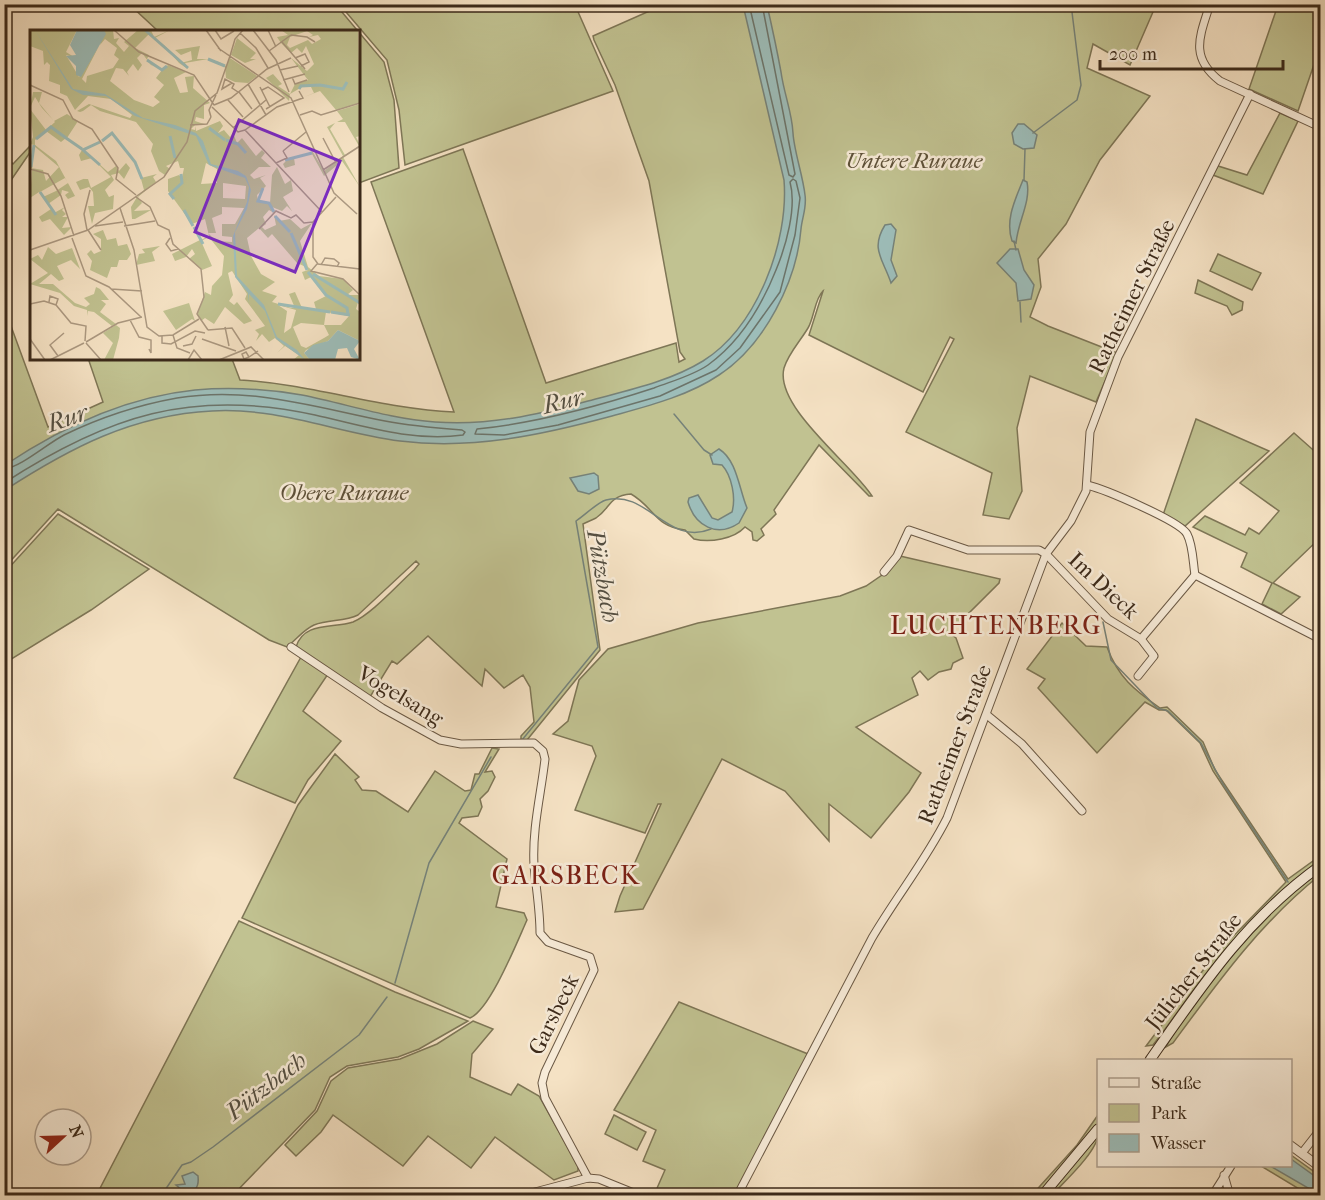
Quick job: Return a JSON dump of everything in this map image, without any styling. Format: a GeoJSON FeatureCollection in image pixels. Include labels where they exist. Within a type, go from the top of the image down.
{"type":"FeatureCollection","features":[{"type":"Feature","properties":{"kind":"main road","name":"Jülicher Straße"},"geometry":{"type":"LineString","coordinates":[[1155,1059],[1235,942],[1288,891],[1320,866]]}},
{"type":"Feature","properties":{"kind":"main road"},"geometry":{"type":"LineString","coordinates":[[1042,1196],[1097,1130]]}},
{"type":"Feature","properties":{"kind":"street"},"geometry":{"type":"LineString","coordinates":[[1210,4],[1200,34],[1200,58],[1206,69],[1220,81],[1320,127]]}},
{"type":"Feature","properties":{"kind":"street"},"geometry":{"type":"LineString","coordinates":[[1315,4],[1320,7]]}},
{"type":"Feature","properties":{"kind":"street","name":"Ratheimer Straße"},"geometry":{"type":"LineString","coordinates":[[737,1196],[872,938],[891,906],[933,846],[947,818],[1046,554],[1071,521],[1087,485],[1090,432],[1118,357],[1250,94]]}},
{"type":"Feature","properties":{"kind":"street"},"geometry":{"type":"LineString","coordinates":[[1087,485],[1122,498],[1185,531],[1195,575],[1320,639]]}},
{"type":"Feature","properties":{"kind":"street"},"geometry":{"type":"LineString","coordinates":[[884,572],[897,556],[909,530],[968,550],[1033,550],[1046,554]]}},
{"type":"Feature","properties":{"kind":"street","name":"Im Dieck"},"geometry":{"type":"LineString","coordinates":[[1046,554],[1108,618],[1141,639],[1154,656],[1138,676]]}},
{"type":"Feature","properties":{"kind":"street","name":"Im Dieck"},"geometry":{"type":"LineString","coordinates":[[1141,639],[1195,575]]}},
{"type":"Feature","properties":{"kind":"street","name":"Vogelsang"},"geometry":{"type":"LineString","coordinates":[[291,647],[382,708],[440,740],[461,744],[534,743],[539,746]]}},
{"type":"Feature","properties":{"kind":"street"},"geometry":{"type":"LineString","coordinates":[[987,715],[1022,744],[1082,811]]}},
{"type":"Feature","properties":{"kind":"street","name":"Garsbeck"},"geometry":{"type":"LineString","coordinates":[[539,746],[545,759],[535,831],[534,864],[540,904],[540,933],[548,942],[590,957],[594,970],[545,1072],[543,1091],[588,1178]]}},
{"type":"Feature","properties":{"kind":"street"},"geometry":{"type":"LineString","coordinates":[[1302,1153],[1320,1130]]}},
{"type":"Feature","properties":{"kind":"street"},"geometry":{"type":"LineString","coordinates":[[1292,1146],[1320,1167]]}},
{"type":"Feature","properties":{"kind":"street"},"geometry":{"type":"LineString","coordinates":[[1212,1196],[1230,1167]]}},
{"type":"Feature","properties":{"kind":"street"},"geometry":{"type":"LineString","coordinates":[[1224,1175],[1230,1196]]}},
{"type":"Feature","properties":{"kind":"street"},"geometry":{"type":"LineString","coordinates":[[520,1196],[588,1178],[599,1179],[641,1196]]}},
{"type":"Feature","properties":{"kind":"green space"},"geometry":{"type":"Polygon","coordinates":[[[130,5],[336,5],[357,30],[157,30],[130,5]]]}},
{"type":"Feature","properties":{"kind":"green space"},"geometry":{"type":"Polygon","coordinates":[[[340,5],[575,5],[613,91],[405,165],[399,110],[387,60],[340,5]]]}},
{"type":"Feature","properties":{"kind":"green space"},"geometry":{"type":"Polygon","coordinates":[[[663,5],[1156,5],[1130,65],[1093,44],[1087,68],[1150,96],[1100,160],[1066,224],[1038,259],[1041,287],[1030,317],[1117,353],[1096,402],[1030,376],[1017,428],[1022,491],[1009,519],[983,515],[992,473],[906,432],[954,339],[950,337],[923,392],[809,335],[823,291],[818,298],[808,328],[786,363],[784,383],[802,417],[872,496],[869,496],[819,445],[774,510],[776,514],[761,529],[764,535],[757,541],[753,540],[752,532],[745,527],[721,539],[694,539],[685,530],[661,521],[631,494],[618,497],[596,518],[583,524],[600,650],[527,740],[521,741],[521,736],[534,722],[530,687],[523,675],[504,688],[485,669],[482,686],[428,636],[397,664],[392,661],[370,697],[296,647],[305,633],[320,627],[353,622],[360,618],[414,570],[419,564],[416,561],[358,615],[314,625],[287,647],[269,640],[58,509],[5,567],[4,307],[48,427],[103,402],[89,360],[232,360],[240,380],[294,386],[400,406],[454,412],[371,182],[463,149],[546,383],[676,343],[679,362],[685,359],[680,352],[649,181],[615,85],[593,36],[663,5]]]}},
{"type":"Feature","properties":{"kind":"green space"},"geometry":{"type":"Polygon","coordinates":[[[1278,5],[1307,5],[1320,9],[1320,47],[1298,111],[1249,89],[1278,5]]]}},
{"type":"Feature","properties":{"kind":"green space"},"geometry":{"type":"Polygon","coordinates":[[[360,34],[384,62],[394,100],[399,168],[360,183],[360,34]]]}},
{"type":"Feature","properties":{"kind":"green space"},"geometry":{"type":"Polygon","coordinates":[[[1280,113],[1298,121],[1263,194],[1213,175],[1218,166],[1247,175],[1280,113]]]}},
{"type":"Feature","properties":{"kind":"green space"},"geometry":{"type":"Polygon","coordinates":[[[30,146],[30,152],[5,189],[5,156],[13,164],[30,146]]]}},
{"type":"Feature","properties":{"kind":"green space"},"geometry":{"type":"Polygon","coordinates":[[[1218,254],[1261,273],[1252,290],[1210,271],[1218,254]]]}},
{"type":"Feature","properties":{"kind":"green space"},"geometry":{"type":"Polygon","coordinates":[[[1198,280],[1243,302],[1242,310],[1232,315],[1227,306],[1195,293],[1198,280]]]}},
{"type":"Feature","properties":{"kind":"green space"},"geometry":{"type":"Polygon","coordinates":[[[1196,419],[1269,451],[1185,526],[1163,515],[1196,419]]]}},
{"type":"Feature","properties":{"kind":"green space"},"geometry":{"type":"Polygon","coordinates":[[[1294,433],[1320,456],[1320,538],[1273,583],[1300,597],[1281,614],[1262,604],[1272,583],[1241,567],[1247,553],[1193,527],[1205,516],[1245,535],[1249,528],[1259,534],[1279,511],[1240,483],[1294,433]]]}},
{"type":"Feature","properties":{"kind":"green space"},"geometry":{"type":"Polygon","coordinates":[[[58,514],[149,569],[91,610],[5,663],[5,572],[58,514]]]}},
{"type":"Feature","properties":{"kind":"green space"},"geometry":{"type":"Polygon","coordinates":[[[900,556],[1000,579],[999,583],[949,633],[956,638],[963,658],[953,663],[951,669],[939,672],[928,680],[920,671],[912,678],[918,695],[856,727],[921,773],[909,792],[871,838],[829,804],[829,841],[785,791],[722,759],[643,909],[615,912],[661,804],[658,804],[645,833],[575,810],[596,756],[592,746],[553,734],[568,721],[579,680],[608,649],[698,623],[840,596],[866,586],[885,573],[900,556]]]}},
{"type":"Feature","properties":{"kind":"green space"},"geometry":{"type":"Polygon","coordinates":[[[1062,623],[1086,646],[1107,647],[1116,667],[1128,682],[1160,708],[1167,707],[1203,742],[1215,770],[1288,879],[1320,856],[1320,861],[1274,900],[1231,944],[1153,1045],[1146,1046],[1213,957],[1286,882],[1213,771],[1200,743],[1166,710],[1159,710],[1145,702],[1097,753],[1038,688],[1045,679],[1027,669],[1062,623]]]}},
{"type":"Feature","properties":{"kind":"green space"},"geometry":{"type":"Polygon","coordinates":[[[301,657],[328,674],[303,711],[341,741],[308,780],[295,803],[234,778],[301,657]]]}},
{"type":"Feature","properties":{"kind":"green space"},"geometry":{"type":"Polygon","coordinates":[[[492,748],[499,749],[485,772],[492,771],[495,777],[488,791],[480,799],[482,807],[478,816],[462,818],[459,823],[507,859],[496,907],[524,913],[527,920],[494,989],[478,1012],[470,1018],[242,918],[298,805],[335,754],[359,777],[355,780],[362,790],[376,791],[408,812],[435,771],[465,791],[471,790],[475,774],[479,774],[492,748]]]}},
{"type":"Feature","properties":{"kind":"green space"},"geometry":{"type":"Polygon","coordinates":[[[1320,870],[1320,875],[1298,893],[1259,933],[1223,976],[1173,1043],[1166,1047],[1179,1025],[1237,949],[1267,916],[1320,870]]]}},
{"type":"Feature","properties":{"kind":"green space"},"geometry":{"type":"Polygon","coordinates":[[[239,921],[395,992],[468,1021],[419,1049],[398,1057],[347,1066],[330,1077],[315,1110],[233,1195],[96,1196],[239,921]]]}},
{"type":"Feature","properties":{"kind":"green space"},"geometry":{"type":"Polygon","coordinates":[[[679,1002],[808,1054],[734,1195],[654,1195],[665,1170],[643,1161],[656,1130],[614,1110],[679,1002]]]}},
{"type":"Feature","properties":{"kind":"green space"},"geometry":{"type":"Polygon","coordinates":[[[473,1021],[493,1029],[472,1054],[470,1077],[511,1095],[518,1084],[539,1096],[578,1166],[578,1171],[554,1180],[495,1137],[471,1168],[428,1136],[403,1166],[333,1115],[321,1132],[296,1156],[285,1145],[317,1111],[331,1081],[348,1068],[400,1059],[437,1044],[473,1021]]]}},
{"type":"Feature","properties":{"kind":"green space"},"geometry":{"type":"Polygon","coordinates":[[[614,1115],[646,1132],[637,1150],[605,1134],[614,1115]]]}},
{"type":"Feature","properties":{"kind":"green space"},"geometry":{"type":"Polygon","coordinates":[[[1097,1116],[1097,1126],[1039,1195],[1031,1196],[1077,1145],[1097,1116]]]}},
{"type":"Feature","properties":{"kind":"green space"},"geometry":{"type":"Polygon","coordinates":[[[1097,1135],[1097,1141],[1080,1166],[1052,1195],[1046,1196],[1097,1135]]]}},
{"type":"Feature","properties":{"kind":"green space"},"geometry":{"type":"Polygon","coordinates":[[[1292,1156],[1320,1176],[1320,1195],[1309,1195],[1263,1167],[1292,1167],[1292,1156]]]}},
{"type":"Feature","properties":{"kind":"water"},"geometry":{"type":"Polygon","coordinates":[[[743,5],[767,5],[791,118],[805,204],[793,269],[776,310],[751,347],[719,375],[681,395],[586,423],[533,435],[454,444],[400,441],[260,413],[212,411],[183,414],[155,419],[103,436],[54,460],[5,490],[5,465],[49,438],[119,407],[169,394],[208,389],[262,390],[302,395],[385,415],[418,420],[455,423],[493,421],[531,415],[647,385],[676,375],[703,361],[722,346],[754,305],[775,256],[784,204],[784,180],[743,5]]]}},
{"type":"Feature","properties":{"kind":"water"},"geometry":{"type":"Polygon","coordinates":[[[1018,124],[1024,124],[1037,135],[1034,148],[1023,149],[1014,144],[1012,133],[1018,124]]]}},
{"type":"Feature","properties":{"kind":"water"},"geometry":{"type":"Polygon","coordinates":[[[1023,180],[1027,182],[1028,189],[1016,243],[1012,241],[1010,233],[1010,218],[1023,180]]]}},
{"type":"Feature","properties":{"kind":"water"},"geometry":{"type":"Polygon","coordinates":[[[891,224],[896,230],[891,260],[897,276],[891,283],[879,254],[878,241],[885,225],[891,224]]]}},
{"type":"Feature","properties":{"kind":"water"},"geometry":{"type":"Polygon","coordinates":[[[1010,249],[1018,249],[1024,270],[1034,285],[1031,299],[1018,301],[1016,283],[997,263],[1010,249]]]}},
{"type":"Feature","properties":{"kind":"water"},"geometry":{"type":"Polygon","coordinates":[[[719,449],[734,467],[747,508],[739,523],[723,529],[715,529],[701,523],[696,518],[688,502],[689,498],[698,495],[712,518],[718,520],[732,512],[731,481],[722,465],[713,464],[710,455],[719,449]]]}},
{"type":"Feature","properties":{"kind":"water"},"geometry":{"type":"Polygon","coordinates":[[[594,473],[598,476],[599,489],[589,494],[578,491],[570,478],[594,473]]]}},
{"type":"Feature","properties":{"kind":"water"},"geometry":{"type":"Polygon","coordinates":[[[1292,1160],[1320,1180],[1320,1195],[1272,1167],[1292,1167],[1292,1160]]]}},
{"type":"Feature","properties":{"kind":"water"},"geometry":{"type":"Polygon","coordinates":[[[193,1172],[198,1176],[198,1185],[187,1194],[176,1185],[185,1184],[182,1176],[193,1172]]]}},
{"type":"Feature","properties":{"kind":"waterway"},"geometry":{"type":"LineString","coordinates":[[4,20],[17,4]]}},
{"type":"Feature","properties":{"kind":"waterway"},"geometry":{"type":"LineString","coordinates":[[1033,133],[1077,100],[1081,85],[1071,4]]}},
{"type":"Feature","properties":{"kind":"waterway"},"geometry":{"type":"LineString","coordinates":[[1024,180],[1025,149]]}},
{"type":"Feature","properties":{"kind":"waterway"},"geometry":{"type":"LineString","coordinates":[[1014,241],[1016,250]]}},
{"type":"Feature","properties":{"kind":"waterway"},"geometry":{"type":"LineString","coordinates":[[1020,302],[1021,322]]}},
{"type":"Feature","properties":{"kind":"waterway","name":"Pützbach"},"geometry":{"type":"LineString","coordinates":[[674,414],[704,450],[712,455]]}},
{"type":"Feature","properties":{"kind":"waterway","name":"Pützbach"},"geometry":{"type":"LineString","coordinates":[[522,740],[598,647],[576,521],[603,501],[621,499],[634,502],[682,531],[696,532],[711,529]]}},
{"type":"Feature","properties":{"kind":"waterway"},"geometry":{"type":"LineString","coordinates":[[1103,622],[1111,660],[1157,708],[1168,711],[1201,743],[1223,784],[1288,882]]}},
{"type":"Feature","properties":{"kind":"waterway","name":"Pützbach"},"geometry":{"type":"LineString","coordinates":[[395,983],[429,863],[491,757]]}},
{"type":"Feature","properties":{"kind":"waterway","name":"Pützbach"},"geometry":{"type":"LineString","coordinates":[[161,1196],[182,1165],[191,1162],[213,1147],[359,1035],[387,997]]}},
{"type":"Feature","properties":{"kind":"district","name":"LUCHTENBERG"},"geometry":{"type":"Point","coordinates":[996,625]}},
{"type":"Feature","properties":{"kind":"district","name":"GARSBECK"},"geometry":{"type":"Point","coordinates":[566,875]}},
{"type":"Feature","properties":{"kind":"park label","name":"Untere Ruraue"},"geometry":{"type":"Point","coordinates":[914,160]}},
{"type":"Feature","properties":{"kind":"park label","name":"Obere Ruraue"},"geometry":{"type":"Point","coordinates":[344,492]}},
{"type":"Feature","properties":{"kind":"water label","name":"Rur"},"geometry":{"type":"Point","coordinates":[563,401]}},
{"type":"Feature","properties":{"kind":"water label","name":"Rur"},"geometry":{"type":"Point","coordinates":[67,418]}}]}
